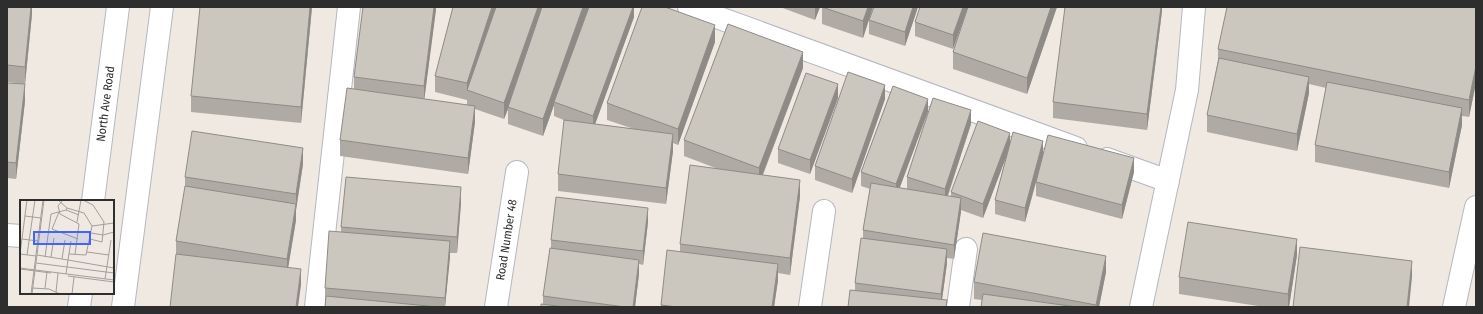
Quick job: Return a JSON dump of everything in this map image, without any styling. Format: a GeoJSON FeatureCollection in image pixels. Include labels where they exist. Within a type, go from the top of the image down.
{"type":"FeatureCollection","features":[{"type":"Feature","properties":{"kind":"street","name":"North Ave Road"},"geometry":{"type":"LineString","coordinates":[[93,200],[118,7]]}},
{"type":"Feature","properties":{"kind":"street"},"geometry":{"type":"LineString","coordinates":[[123,307],[162,7]]}},
{"type":"Feature","properties":{"kind":"street"},"geometry":{"type":"LineString","coordinates":[[316,307],[349,7]]}},
{"type":"Feature","properties":{"kind":"street"},"geometry":{"type":"LineString","coordinates":[[690,7],[1168,181]]}},
{"type":"Feature","properties":{"kind":"street"},"geometry":{"type":"LineString","coordinates":[[1141,307],[1187,90],[1194,7]]}},
{"type":"Feature","properties":{"kind":"street","name":"Road Number 48"},"geometry":{"type":"LineString","coordinates":[[496,307],[518,172]]}},
{"type":"Feature","properties":{"kind":"street"},"geometry":{"type":"LineString","coordinates":[[1454,307],[1476,207]]}},
{"type":"Feature","properties":{"kind":"street"},"geometry":{"type":"LineString","coordinates":[[810,307],[824,211]]}},
{"type":"Feature","properties":{"kind":"street"},"geometry":{"type":"LineString","coordinates":[[7,235],[20,236]]}},
{"type":"Feature","properties":{"kind":"street"},"geometry":{"type":"LineString","coordinates":[[958,307],[966,249]]}},
{"type":"Feature","properties":{"kind":"street"},"geometry":{"type":"LineString","coordinates":[[79,307],[81,294]]}},
{"type":"Feature","properties":{"kind":"building"},"geometry":{"type":"Polygon","coordinates":[[[7,7],[31,7],[25,67],[7,65],[7,7]]]}},
{"type":"Feature","properties":{"kind":"building"},"geometry":{"type":"Polygon","coordinates":[[[200,7],[310,7],[301,107],[191,96],[200,7]]]}},
{"type":"Feature","properties":{"kind":"building"},"geometry":{"type":"Polygon","coordinates":[[[363,7],[434,7],[424,86],[354,77],[363,7]]]}},
{"type":"Feature","properties":{"kind":"building"},"geometry":{"type":"Polygon","coordinates":[[[453,7],[492,7],[467,83],[435,76],[453,7]]]}},
{"type":"Feature","properties":{"kind":"building"},"geometry":{"type":"Polygon","coordinates":[[[496,7],[538,7],[504,103],[467,90],[496,7]]]}},
{"type":"Feature","properties":{"kind":"building"},"geometry":{"type":"Polygon","coordinates":[[[542,7],[583,7],[543,119],[508,107],[542,7]]]}},
{"type":"Feature","properties":{"kind":"building"},"geometry":{"type":"Polygon","coordinates":[[[589,7],[633,7],[593,116],[554,102],[589,7]]]}},
{"type":"Feature","properties":{"kind":"building"},"geometry":{"type":"Polygon","coordinates":[[[642,7],[665,7],[715,25],[678,129],[607,103],[642,7]]]}},
{"type":"Feature","properties":{"kind":"building"},"geometry":{"type":"Polygon","coordinates":[[[822,7],[868,7],[863,21],[822,7]]]}},
{"type":"Feature","properties":{"kind":"building"},"geometry":{"type":"Polygon","coordinates":[[[874,7],[913,7],[905,32],[869,20],[874,7]]]}},
{"type":"Feature","properties":{"kind":"building"},"geometry":{"type":"Polygon","coordinates":[[[920,7],[963,7],[953,35],[915,22],[920,7]]]}},
{"type":"Feature","properties":{"kind":"building"},"geometry":{"type":"Polygon","coordinates":[[[968,7],[1051,7],[1027,78],[953,52],[968,7]]]}},
{"type":"Feature","properties":{"kind":"building"},"geometry":{"type":"Polygon","coordinates":[[[1065,7],[1161,7],[1147,114],[1053,102],[1065,7]]]}},
{"type":"Feature","properties":{"kind":"building"},"geometry":{"type":"Polygon","coordinates":[[[1227,7],[1476,7],[1476,66],[1469,100],[1218,49],[1227,7]]]}},
{"type":"Feature","properties":{"kind":"building"},"geometry":{"type":"Polygon","coordinates":[[[728,24],[803,52],[759,168],[684,140],[728,24]]]}},
{"type":"Feature","properties":{"kind":"building"},"geometry":{"type":"Polygon","coordinates":[[[1219,58],[1309,77],[1297,134],[1207,115],[1219,58]]]}},
{"type":"Feature","properties":{"kind":"building"},"geometry":{"type":"Polygon","coordinates":[[[848,72],[885,85],[852,179],[815,166],[848,72]]]}},
{"type":"Feature","properties":{"kind":"building"},"geometry":{"type":"Polygon","coordinates":[[[806,73],[838,84],[810,160],[778,149],[806,73]]]}},
{"type":"Feature","properties":{"kind":"building"},"geometry":{"type":"Polygon","coordinates":[[[1327,82],[1462,108],[1449,172],[1315,145],[1327,82]]]}},
{"type":"Feature","properties":{"kind":"building"},"geometry":{"type":"Polygon","coordinates":[[[7,83],[25,84],[16,163],[7,162],[7,83]]]}},
{"type":"Feature","properties":{"kind":"building"},"geometry":{"type":"Polygon","coordinates":[[[893,86],[928,99],[896,184],[861,172],[893,86]]]}},
{"type":"Feature","properties":{"kind":"building"},"geometry":{"type":"Polygon","coordinates":[[[347,88],[475,106],[468,158],[340,140],[347,88]]]}},
{"type":"Feature","properties":{"kind":"building"},"geometry":{"type":"Polygon","coordinates":[[[933,98],[971,110],[945,189],[907,177],[933,98]]]}},
{"type":"Feature","properties":{"kind":"building"},"geometry":{"type":"Polygon","coordinates":[[[564,120],[673,134],[666,188],[558,174],[564,120]]]}},
{"type":"Feature","properties":{"kind":"building"},"geometry":{"type":"Polygon","coordinates":[[[978,121],[1010,133],[983,204],[951,192],[978,121]]]}},
{"type":"Feature","properties":{"kind":"building"},"geometry":{"type":"Polygon","coordinates":[[[192,131],[303,148],[296,194],[185,177],[192,131]]]}},
{"type":"Feature","properties":{"kind":"building"},"geometry":{"type":"Polygon","coordinates":[[[1013,132],[1043,141],[1025,208],[995,200],[1013,132]]]}},
{"type":"Feature","properties":{"kind":"building"},"geometry":{"type":"Polygon","coordinates":[[[1048,135],[1134,158],[1122,205],[1036,182],[1048,135]]]}},
{"type":"Feature","properties":{"kind":"building"},"geometry":{"type":"Polygon","coordinates":[[[690,165],[800,180],[790,258],[680,244],[690,165]]]}},
{"type":"Feature","properties":{"kind":"building"},"geometry":{"type":"Polygon","coordinates":[[[346,177],[461,187],[457,237],[341,227],[346,177]]]}},
{"type":"Feature","properties":{"kind":"building"},"geometry":{"type":"Polygon","coordinates":[[[871,183],[961,198],[954,245],[863,230],[871,183]]]}},
{"type":"Feature","properties":{"kind":"building"},"geometry":{"type":"Polygon","coordinates":[[[185,186],[296,204],[287,259],[176,241],[185,186]]]}},
{"type":"Feature","properties":{"kind":"building"},"geometry":{"type":"Polygon","coordinates":[[[556,197],[648,208],[643,251],[551,240],[556,197]]]}},
{"type":"Feature","properties":{"kind":"building"},"geometry":{"type":"Polygon","coordinates":[[[1188,222],[1297,239],[1288,294],[1179,277],[1188,222]]]}},
{"type":"Feature","properties":{"kind":"building"},"geometry":{"type":"Polygon","coordinates":[[[329,231],[450,241],[445,298],[325,288],[329,231]]]}},
{"type":"Feature","properties":{"kind":"building"},"geometry":{"type":"Polygon","coordinates":[[[983,233],[1106,256],[1096,305],[974,282],[983,233]]]}},
{"type":"Feature","properties":{"kind":"building"},"geometry":{"type":"Polygon","coordinates":[[[861,238],[947,249],[941,294],[855,283],[861,238]]]}},
{"type":"Feature","properties":{"kind":"building"},"geometry":{"type":"Polygon","coordinates":[[[1300,247],[1412,261],[1407,307],[1293,307],[1300,247]]]}},
{"type":"Feature","properties":{"kind":"building"},"geometry":{"type":"Polygon","coordinates":[[[550,248],[639,260],[633,307],[543,296],[550,248]]]}},
{"type":"Feature","properties":{"kind":"building"},"geometry":{"type":"Polygon","coordinates":[[[667,250],[778,264],[772,307],[677,307],[661,305],[667,250]]]}},
{"type":"Feature","properties":{"kind":"building"},"geometry":{"type":"Polygon","coordinates":[[[176,254],[301,269],[296,307],[170,307],[176,254]]]}},
{"type":"Feature","properties":{"kind":"building"},"geometry":{"type":"Polygon","coordinates":[[[850,290],[947,300],[946,307],[848,307],[850,290]]]}},
{"type":"Feature","properties":{"kind":"building"},"geometry":{"type":"Polygon","coordinates":[[[983,294],[1077,307],[981,307],[983,294]]]}},
{"type":"Feature","properties":{"kind":"building"},"geometry":{"type":"Polygon","coordinates":[[[326,296],[438,307],[325,307],[326,296]]]}},
{"type":"Feature","properties":{"kind":"building"},"geometry":{"type":"Polygon","coordinates":[[[541,304],[565,307],[541,307],[541,304]]]}}]}
